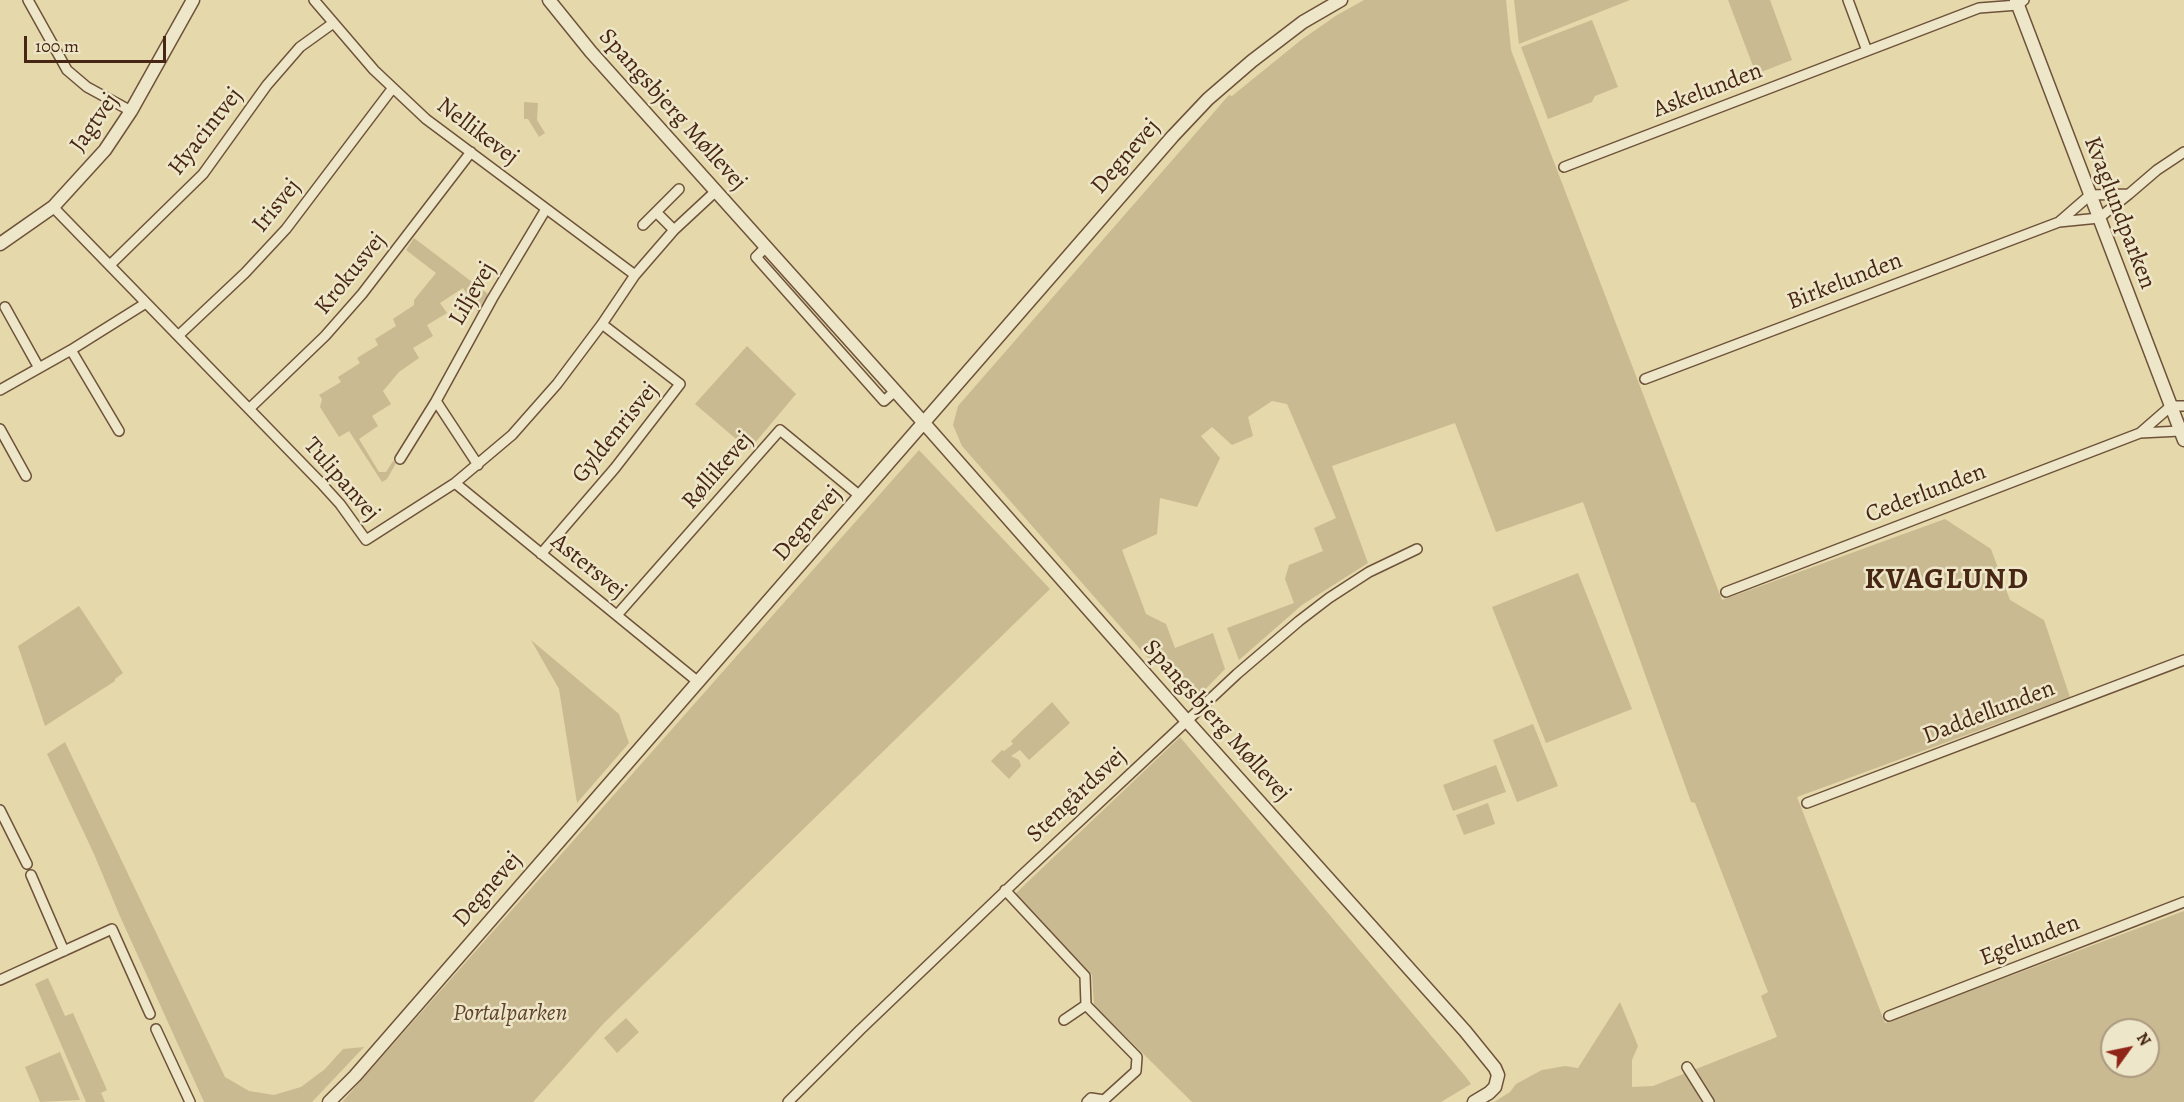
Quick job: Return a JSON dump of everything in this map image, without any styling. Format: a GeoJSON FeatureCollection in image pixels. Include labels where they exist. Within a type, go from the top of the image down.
{"type":"FeatureCollection","features":[{"type":"Feature","properties":{"kind":"street"},"geometry":{"type":"LineString","coordinates":[[28,0],[67,70],[87,87],[131,111]]}},
{"type":"Feature","properties":{"kind":"street","name":"Jagtvej"},"geometry":{"type":"LineString","coordinates":[[0,244],[53,207],[105,150],[131,111],[193,0]]}},
{"type":"Feature","properties":{"kind":"street","name":"Nellikevej"},"geometry":{"type":"LineString","coordinates":[[314,0],[332,24],[392,89],[426,119],[635,275]]}},
{"type":"Feature","properties":{"kind":"street","name":"Spangsbjerg Møllevej"},"geometry":{"type":"LineString","coordinates":[[549,0],[591,52],[1465,1031],[1495,1068],[1497,1082],[1490,1093],[1474,1102]]}},
{"type":"Feature","properties":{"kind":"street","name":"Degnevej"},"geometry":{"type":"LineString","coordinates":[[330,1102],[1173,136],[1208,99],[1251,61],[1303,22],[1341,0]]}},
{"type":"Feature","properties":{"kind":"street"},"geometry":{"type":"LineString","coordinates":[[1848,0],[1867,51]]}},
{"type":"Feature","properties":{"kind":"street","name":"Askelunden"},"geometry":{"type":"LineString","coordinates":[[1979,8],[1989,0]]}},
{"type":"Feature","properties":{"kind":"street","name":"Askelunden"},"geometry":{"type":"LineString","coordinates":[[1564,167],[1979,8],[2020,2]]}},
{"type":"Feature","properties":{"kind":"street","name":"Kvaglundparken"},"geometry":{"type":"LineString","coordinates":[[2020,2],[2090,195],[2183,433]]}},
{"type":"Feature","properties":{"kind":"street","name":"Hyacintvej"},"geometry":{"type":"LineString","coordinates":[[110,265],[203,174],[267,85],[300,47],[332,24]]}},
{"type":"Feature","properties":{"kind":"street","name":"Irisvej"},"geometry":{"type":"LineString","coordinates":[[178,336],[245,273],[286,230],[392,89]]}},
{"type":"Feature","properties":{"kind":"street","name":"Krokusvej"},"geometry":{"type":"LineString","coordinates":[[249,409],[325,336],[362,294],[471,152]]}},
{"type":"Feature","properties":{"kind":"street"},"geometry":{"type":"LineString","coordinates":[[2099,218],[2157,170],[2184,152]]}},
{"type":"Feature","properties":{"kind":"street"},"geometry":{"type":"LineString","coordinates":[[643,225],[679,189]]}},
{"type":"Feature","properties":{"kind":"street","name":"Tulipanvej"},"geometry":{"type":"LineString","coordinates":[[53,207],[329,492],[366,540],[455,483],[512,435],[549,393],[602,324],[635,275],[674,230],[716,191]]}},
{"type":"Feature","properties":{"kind":"street"},"geometry":{"type":"LineString","coordinates":[[2090,195],[2129,194]]}},
{"type":"Feature","properties":{"kind":"street","name":"Birkelunden"},"geometry":{"type":"LineString","coordinates":[[2059,222],[2090,195]]}},
{"type":"Feature","properties":{"kind":"street","name":"Liljevej"},"geometry":{"type":"LineString","coordinates":[[400,459],[546,209]]}},
{"type":"Feature","properties":{"kind":"street"},"geometry":{"type":"LineString","coordinates":[[656,212],[674,230]]}},
{"type":"Feature","properties":{"kind":"street","name":"Birkelunden"},"geometry":{"type":"LineString","coordinates":[[1645,379],[2059,222],[2099,218]]}},
{"type":"Feature","properties":{"kind":"street"},"geometry":{"type":"LineString","coordinates":[[0,390],[71,350],[146,303]]}},
{"type":"Feature","properties":{"kind":"street"},"geometry":{"type":"LineString","coordinates":[[5,307],[39,368]]}},
{"type":"Feature","properties":{"kind":"street","name":"Gyldenrisvej"},"geometry":{"type":"LineString","coordinates":[[541,554],[615,468],[680,384],[602,324]]}},
{"type":"Feature","properties":{"kind":"street"},"geometry":{"type":"LineString","coordinates":[[71,350],[119,431]]}},
{"type":"Feature","properties":{"kind":"street"},"geometry":{"type":"LineString","coordinates":[[436,400],[478,465]]}},
{"type":"Feature","properties":{"kind":"street"},"geometry":{"type":"LineString","coordinates":[[2171,406],[2184,406]]}},
{"type":"Feature","properties":{"kind":"street","name":"Cederlunden"},"geometry":{"type":"LineString","coordinates":[[1726,592],[2140,433],[2171,406]]}},
{"type":"Feature","properties":{"kind":"street"},"geometry":{"type":"LineString","coordinates":[[0,429],[26,476]]}},
{"type":"Feature","properties":{"kind":"street","name":"Røllikevej"},"geometry":{"type":"LineString","coordinates":[[616,615],[780,430],[860,496]]}},
{"type":"Feature","properties":{"kind":"street","name":"Cederlunden"},"geometry":{"type":"LineString","coordinates":[[2140,433],[2183,433]]}},
{"type":"Feature","properties":{"kind":"street","name":"Astersvej"},"geometry":{"type":"LineString","coordinates":[[455,483],[697,681]]}},
{"type":"Feature","properties":{"kind":"street","name":"Stengårdsvej"},"geometry":{"type":"LineString","coordinates":[[788,1102],[1005,890],[1186,720],[1299,621],[1329,598],[1369,572],[1417,549]]}},
{"type":"Feature","properties":{"kind":"street","name":"Daddellunden"},"geometry":{"type":"LineString","coordinates":[[1807,803],[2184,660]]}},
{"type":"Feature","properties":{"kind":"street"},"geometry":{"type":"LineString","coordinates":[[0,810],[27,864]]}},
{"type":"Feature","properties":{"kind":"street"},"geometry":{"type":"LineString","coordinates":[[31,874],[64,951]]}},
{"type":"Feature","properties":{"kind":"street"},"geometry":{"type":"LineString","coordinates":[[1005,890],[1085,976],[1086,1005],[1137,1057],[1136,1071],[1104,1100],[1091,1098],[1087,1102]]}},
{"type":"Feature","properties":{"kind":"street","name":"Egelunden"},"geometry":{"type":"LineString","coordinates":[[1889,1016],[2184,902]]}},
{"type":"Feature","properties":{"kind":"street"},"geometry":{"type":"LineString","coordinates":[[0,980],[112,929],[150,1014]]}},
{"type":"Feature","properties":{"kind":"street"},"geometry":{"type":"LineString","coordinates":[[1064,1020],[1086,1005]]}},
{"type":"Feature","properties":{"kind":"street"},"geometry":{"type":"LineString","coordinates":[[156,1029],[190,1102]]}},
{"type":"Feature","properties":{"kind":"street"},"geometry":{"type":"LineString","coordinates":[[1687,1066],[1709,1102]]}},
{"type":"Feature","properties":{"kind":"green space"},"geometry":{"type":"Polygon","coordinates":[[[1364,0],[1506,0],[1511,50],[1722,600],[1945,519],[1991,549],[2010,600],[2044,620],[2070,697],[1797,797],[1885,1023],[2184,911],[2184,1102],[1494,1102],[1510,1092],[1516,1084],[1542,1070],[1565,1066],[1578,1068],[1620,1002],[1638,1046],[1632,1060],[1632,1087],[1653,1086],[1777,1037],[1761,996],[1768,992],[1695,803],[1691,802],[1583,502],[1496,532],[1455,423],[1332,466],[1368,563],[1302,605],[1239,660],[1227,628],[1294,603],[1285,579],[1289,565],[1323,551],[1314,528],[1336,518],[1287,404],[1272,401],[1248,417],[1253,436],[1232,445],[1212,427],[1201,436],[1220,458],[1197,507],[1160,498],[1157,534],[1122,550],[1146,614],[1166,624],[1175,648],[1213,633],[1225,669],[1194,701],[1186,698],[1181,683],[1168,665],[1147,657],[962,446],[953,425],[958,406],[1229,95],[1232,96],[1301,40],[1337,15],[1364,0]]]}},
{"type":"Feature","properties":{"kind":"green space"},"geometry":{"type":"Polygon","coordinates":[[[1514,0],[1630,0],[1519,44],[1514,0]]]}},
{"type":"Feature","properties":{"kind":"green space"},"geometry":{"type":"Polygon","coordinates":[[[1728,0],[1770,0],[1792,60],[1756,74],[1728,0]]]}},
{"type":"Feature","properties":{"kind":"green space"},"geometry":{"type":"Polygon","coordinates":[[[1592,20],[1618,87],[1595,96],[1592,102],[1548,119],[1521,47],[1592,20]]]}},
{"type":"Feature","properties":{"kind":"green space"},"geometry":{"type":"Polygon","coordinates":[[[524,102],[538,103],[537,120],[545,133],[539,137],[528,119],[524,119],[524,102]]]}},
{"type":"Feature","properties":{"kind":"green space"},"geometry":{"type":"Polygon","coordinates":[[[414,238],[488,294],[478,312],[463,288],[440,303],[447,313],[427,325],[433,336],[413,348],[419,358],[399,372],[383,391],[391,404],[372,416],[378,426],[359,439],[379,472],[386,472],[393,461],[396,463],[387,479],[382,482],[349,431],[339,437],[320,407],[322,399],[319,395],[341,382],[338,377],[360,363],[357,358],[378,345],[375,339],[396,326],[393,319],[414,305],[414,300],[436,273],[406,250],[414,238]]]}},
{"type":"Feature","properties":{"kind":"green space"},"geometry":{"type":"Polygon","coordinates":[[[747,346],[796,394],[749,450],[695,404],[747,346]]]}},
{"type":"Feature","properties":{"kind":"green space","name":"Portalparken"},"geometry":{"type":"Polygon","coordinates":[[[919,450],[1050,589],[604,1023],[533,1102],[342,1102],[919,450]]]}},
{"type":"Feature","properties":{"kind":"green space"},"geometry":{"type":"Polygon","coordinates":[[[1578,573],[1632,709],[1546,743],[1492,607],[1578,573]]]}},
{"type":"Feature","properties":{"kind":"green space"},"geometry":{"type":"Polygon","coordinates":[[[79,606],[123,673],[115,681],[45,726],[18,646],[79,606]]]}},
{"type":"Feature","properties":{"kind":"green space"},"geometry":{"type":"Polygon","coordinates":[[[531,640],[619,714],[629,743],[577,803],[559,689],[531,640]]]}},
{"type":"Feature","properties":{"kind":"green space"},"geometry":{"type":"Polygon","coordinates":[[[1052,702],[1070,723],[1029,760],[1020,750],[1011,756],[1019,760],[1021,766],[1009,779],[991,761],[1002,750],[1004,751],[1013,744],[1011,741],[1052,702]]]}},
{"type":"Feature","properties":{"kind":"green space"},"geometry":{"type":"Polygon","coordinates":[[[1533,724],[1558,786],[1517,802],[1493,740],[1533,724]]]}},
{"type":"Feature","properties":{"kind":"green space"},"geometry":{"type":"Polygon","coordinates":[[[1180,737],[1471,1084],[1441,1102],[1192,1102],[1094,1005],[1092,975],[1015,894],[1180,737]]]}},
{"type":"Feature","properties":{"kind":"green space"},"geometry":{"type":"Polygon","coordinates":[[[65,742],[225,1077],[249,1091],[274,1095],[301,1087],[325,1069],[343,1049],[364,1047],[312,1102],[204,1102],[47,754],[65,742]]]}},
{"type":"Feature","properties":{"kind":"green space"},"geometry":{"type":"Polygon","coordinates":[[[1496,765],[1506,792],[1453,811],[1443,785],[1496,765]]]}},
{"type":"Feature","properties":{"kind":"green space"},"geometry":{"type":"Polygon","coordinates":[[[1488,803],[1495,824],[1464,835],[1456,815],[1488,803]]]}},
{"type":"Feature","properties":{"kind":"green space"},"geometry":{"type":"Polygon","coordinates":[[[48,978],[65,1016],[73,1013],[107,1090],[101,1093],[105,1102],[86,1102],[35,984],[48,978]]]}},
{"type":"Feature","properties":{"kind":"green space"},"geometry":{"type":"Polygon","coordinates":[[[626,1018],[639,1032],[617,1053],[604,1038],[626,1018]]]}},
{"type":"Feature","properties":{"kind":"green space"},"geometry":{"type":"Polygon","coordinates":[[[60,1052],[80,1100],[40,1102],[25,1067],[60,1052]]]}},
{"type":"Feature","properties":{"kind":"district","name":"KVAGLUND"},"geometry":{"type":"Point","coordinates":[1947,581]}}]}
